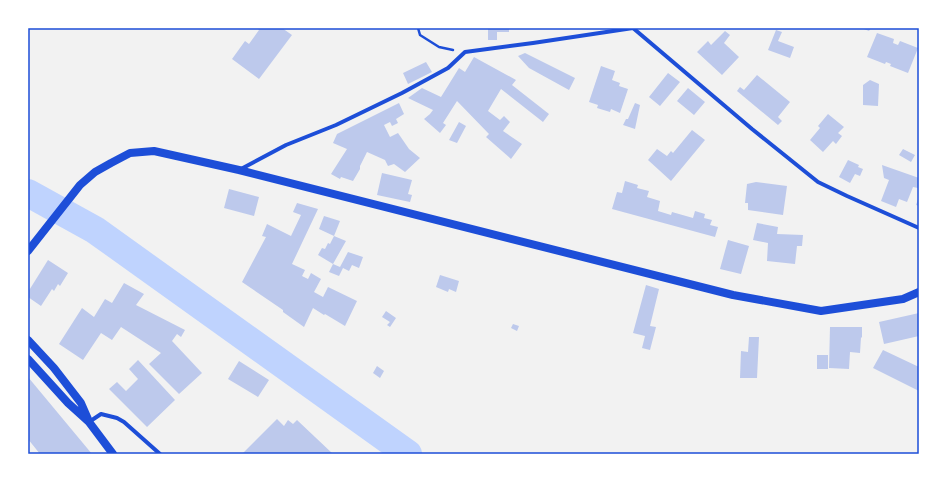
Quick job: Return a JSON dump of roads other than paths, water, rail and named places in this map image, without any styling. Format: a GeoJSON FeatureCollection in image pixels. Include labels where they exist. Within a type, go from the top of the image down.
{"type":"FeatureCollection","features":[{"type":"Feature","properties":{"kind":"main road"},"geometry":{"type":"LineString","coordinates":[[28,251],[70,196],[94,172],[130,153],[154,150],[733,294],[822,311],[903,299],[919,292]]}},
{"type":"Feature","properties":{"kind":"main road"},"geometry":{"type":"LineString","coordinates":[[29,341],[54,368],[81,403],[89,422]]}},
{"type":"Feature","properties":{"kind":"main road"},"geometry":{"type":"LineString","coordinates":[[28,360],[68,403],[89,422],[113,454]]}},
{"type":"Feature","properties":{"kind":"street"},"geometry":{"type":"LineString","coordinates":[[239,170],[286,145],[336,125],[402,93],[448,68],[465,52],[633,28],[752,129],[818,182],[919,228]]}},
{"type":"Feature","properties":{"kind":"street"},"geometry":{"type":"LineString","coordinates":[[89,422],[101,414],[117,418],[124,422],[160,454]]}},
{"type":"Feature","properties":{"kind":"waterway"},"geometry":{"type":"LineString","coordinates":[[28,193],[95,230],[408,454]]}}]}
